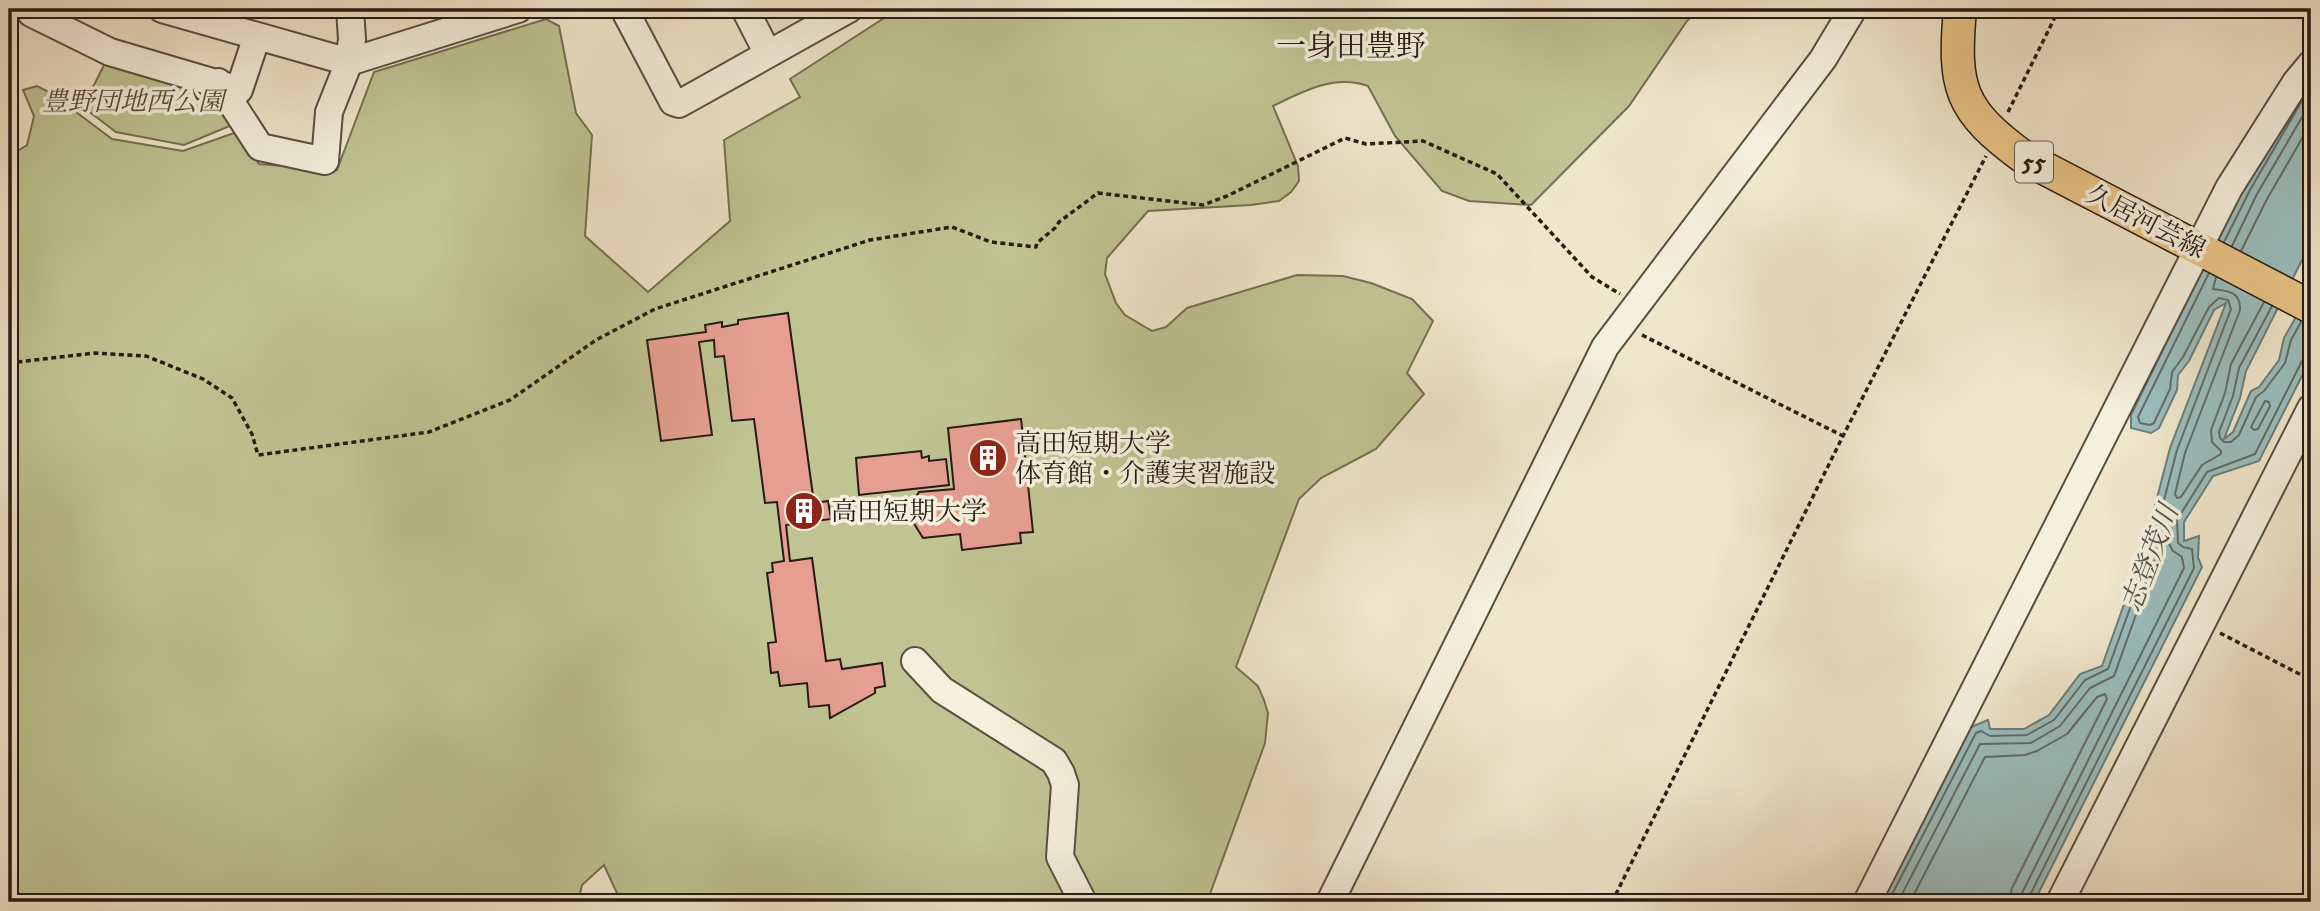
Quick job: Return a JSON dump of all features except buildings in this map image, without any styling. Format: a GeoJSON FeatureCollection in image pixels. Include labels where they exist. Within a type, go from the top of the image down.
{"type":"FeatureCollection","features":[{"type":"Feature","properties":{"kind":"main road","name":"久居河芸線"},"geometry":{"type":"LineString","coordinates":[[1960,9],[1957,72],[1976,116],[1996,136],[2025,158],[2311,307]]}},
{"type":"Feature","properties":{"kind":"street"},"geometry":{"type":"LineString","coordinates":[[29,9],[31,13],[110,52],[239,90],[251,26]]}},
{"type":"Feature","properties":{"kind":"street"},"geometry":{"type":"LineString","coordinates":[[162,9],[251,26],[349,62],[462,18],[518,9]]}},
{"type":"Feature","properties":{"kind":"street"},"geometry":{"type":"LineString","coordinates":[[218,82],[260,148],[326,161],[329,112],[349,62],[352,39],[350,9]]}},
{"type":"Feature","properties":{"kind":"street"},"geometry":{"type":"LineString","coordinates":[[624,9],[673,102],[679,104],[849,9]]}},
{"type":"Feature","properties":{"kind":"street"},"geometry":{"type":"LineString","coordinates":[[745,9],[768,54]]}},
{"type":"Feature","properties":{"kind":"street"},"geometry":{"type":"LineString","coordinates":[[1330,902],[1605,347],[1823,59],[1853,9]]}},
{"type":"Feature","properties":{"kind":"street"},"geometry":{"type":"LineString","coordinates":[[1867,902],[2229,188],[2296,82],[2311,64]]}},
{"type":"Feature","properties":{"kind":"street"},"geometry":{"type":"LineString","coordinates":[[2060,902],[2311,408]]}},
{"type":"Feature","properties":{"kind":"street"},"geometry":{"type":"LineString","coordinates":[[915,661],[942,690],[1054,761],[1065,785],[1060,856],[1083,902]]}},
{"type":"Feature","properties":{"kind":"path"},"geometry":{"type":"LineString","coordinates":[[1612,902],[2059,9]]}},
{"type":"Feature","properties":{"kind":"path"},"geometry":{"type":"LineString","coordinates":[[9,363],[95,353],[146,356],[203,379],[232,398],[253,434],[258,455],[429,432],[510,400],[596,340],[655,309],[870,240],[952,227],[991,242],[1036,247],[1059,222],[1098,193],[1203,205],[1227,196],[1345,138],[1366,144],[1423,141],[1497,174],[1629,315],[1843,436]]}},
{"type":"Feature","properties":{"kind":"path"},"geometry":{"type":"LineString","coordinates":[[2202,623],[2311,680]]}},
{"type":"Feature","properties":{"kind":"green space"},"geometry":{"type":"Polygon","coordinates":[[[898,9],[1699,9],[1687,21],[1629,106],[1531,205],[1469,201],[1442,191],[1395,136],[1368,86],[1331,83],[1273,106],[1298,166],[1299,181],[1291,192],[1279,201],[1251,205],[1148,211],[1107,258],[1105,274],[1116,303],[1125,315],[1152,331],[1166,327],[1187,308],[1297,275],[1343,276],[1371,283],[1412,299],[1433,321],[1407,373],[1424,394],[1376,449],[1321,478],[1299,499],[1236,667],[1258,686],[1264,700],[1268,713],[1265,743],[1207,902],[621,902],[604,865],[582,885],[578,902],[25,902],[9,898],[9,156],[27,145],[34,116],[23,90],[37,86],[51,93],[112,139],[183,151],[237,132],[259,164],[337,170],[374,72],[546,19],[559,26],[576,113],[592,135],[585,236],[648,292],[730,221],[724,140],[800,97],[790,79],[898,9]]]}},
{"type":"Feature","properties":{"kind":"green space","name":"豊野団地西公園"},"geometry":{"type":"Polygon","coordinates":[[[107,59],[211,92],[232,125],[184,145],[116,132],[83,107],[107,59]]]}},
{"type":"Feature","properties":{"kind":"water","name":"志登茂川"},"geometry":{"type":"Polygon","coordinates":[[[2311,77],[2311,248],[2305,254],[2246,371],[2240,398],[2224,439],[2233,432],[2251,391],[2259,387],[2279,360],[2284,338],[2311,290],[2311,358],[2259,461],[2213,476],[2184,522],[2184,541],[2199,536],[2198,558],[2202,567],[2034,902],[1881,902],[1971,727],[1988,720],[1990,729],[2024,729],[2049,715],[2080,674],[2102,666],[2144,548],[2170,448],[2226,303],[2214,310],[2189,361],[2178,375],[2177,390],[2159,428],[2151,433],[2131,428],[2131,415],[2243,187],[2311,77]]]}},
{"type":"Feature","properties":{"kind":"place","name":"高田短期大学 体育館・介護実習施設"},"geometry":{"type":"Point","coordinates":[988,458]}},
{"type":"Feature","properties":{"kind":"place","name":"高田短期大学"},"geometry":{"type":"Point","coordinates":[804,511]}},
{"type":"Feature","properties":{"kind":"district","name":"一身田豊野"},"geometry":{"type":"Point","coordinates":[1351,46]}}]}
